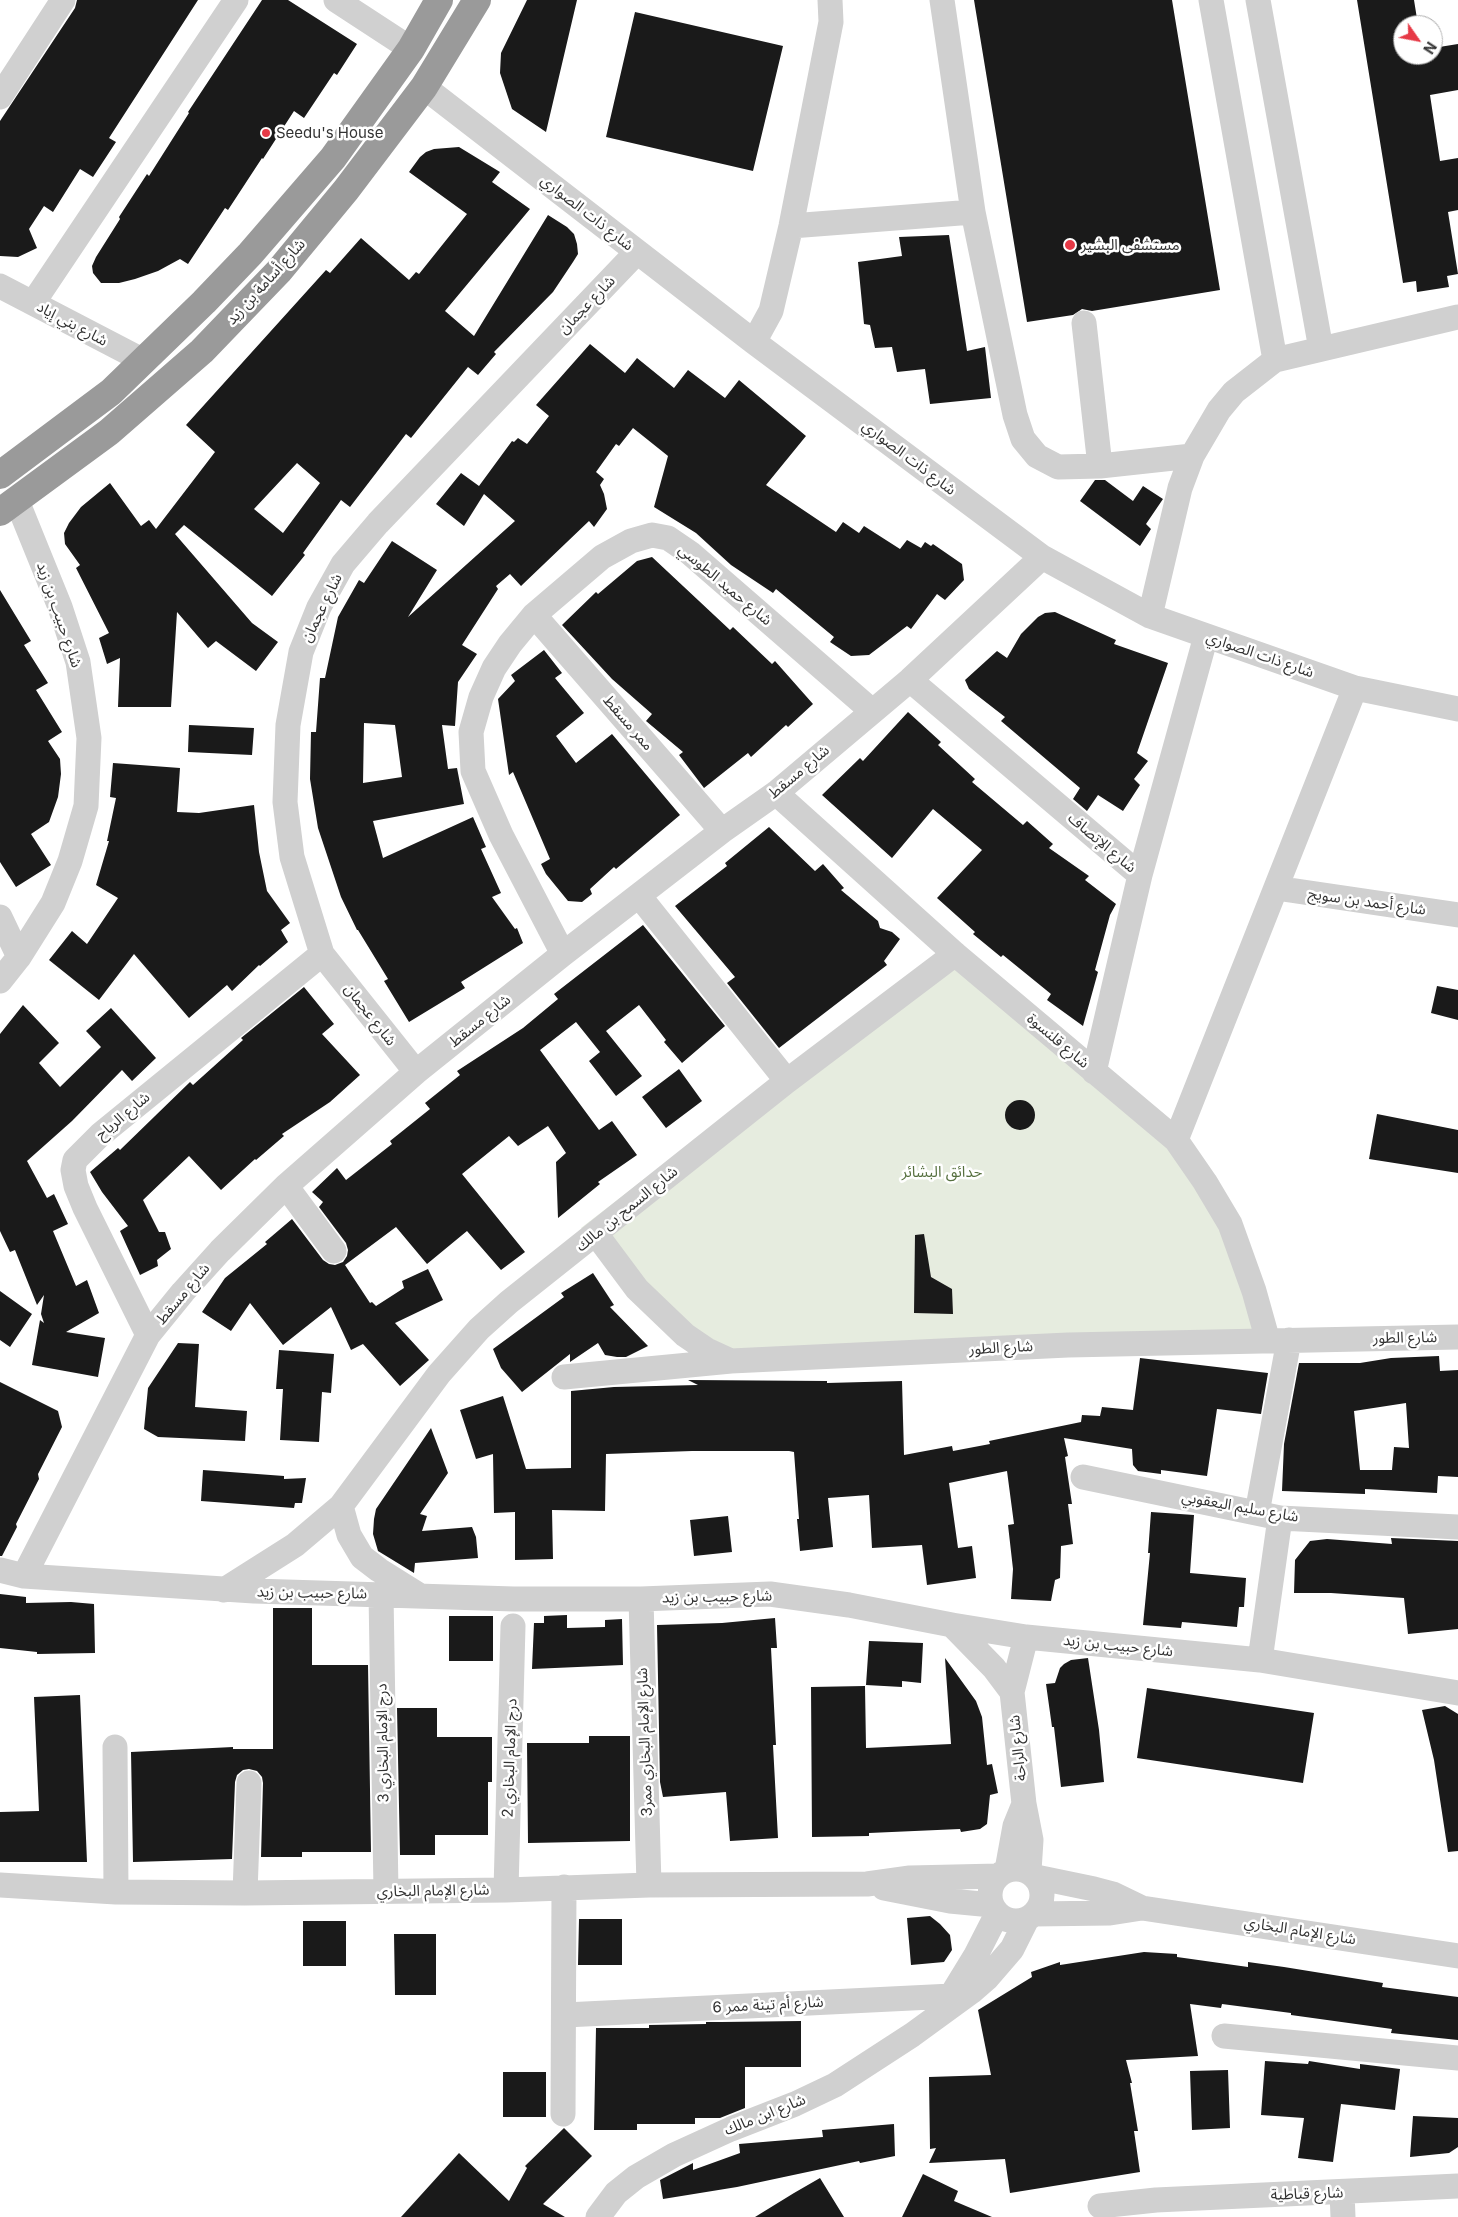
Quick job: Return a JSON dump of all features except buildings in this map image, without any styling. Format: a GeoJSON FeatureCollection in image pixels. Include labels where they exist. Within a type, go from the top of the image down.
{"type":"FeatureCollection","features":[{"type":"Feature","properties":{"kind":"highway","name":"شارع أسامة بن زيد"},"geometry":{"type":"LineString","coordinates":[[0,476],[110,392],[144,361],[250,254],[320,172],[411,49],[439,0]]}},
{"type":"Feature","properties":{"kind":"highway","name":"شارع أسامة بن زيد"},"geometry":{"type":"LineString","coordinates":[[9,506],[108,432],[202,351],[285,264],[346,190],[424,87],[477,0]]}},
{"type":"Feature","properties":{"kind":"street"},"geometry":{"type":"LineString","coordinates":[[0,97],[63,0]]}},
{"type":"Feature","properties":{"kind":"street"},"geometry":{"type":"LineString","coordinates":[[32,303],[236,0]]}},
{"type":"Feature","properties":{"kind":"street"},"geometry":{"type":"LineString","coordinates":[[336,0],[411,49]]}},
{"type":"Feature","properties":{"kind":"street"},"geometry":{"type":"LineString","coordinates":[[754,342],[772,311],[791,226],[831,22],[830,0]]}},
{"type":"Feature","properties":{"kind":"street"},"geometry":{"type":"LineString","coordinates":[[942,0],[973,212],[1015,415],[1023,439],[1037,456],[1058,467],[1100,466],[1192,456]]}},
{"type":"Feature","properties":{"kind":"street"},"geometry":{"type":"LineString","coordinates":[[1211,0],[1275,360]]}},
{"type":"Feature","properties":{"kind":"street"},"geometry":{"type":"LineString","coordinates":[[1258,0],[1321,349]]}},
{"type":"Feature","properties":{"kind":"street","name":"شارع ذات الصواري"},"geometry":{"type":"LineString","coordinates":[[424,87],[754,342],[1042,557],[1150,616],[1355,688],[1458,709]]}},
{"type":"Feature","properties":{"kind":"street"},"geometry":{"type":"LineString","coordinates":[[791,226],[973,212]]}},
{"type":"Feature","properties":{"kind":"street","name":"شارع عجمان"},"geometry":{"type":"LineString","coordinates":[[416,1072],[322,954],[292,857],[285,802],[288,725],[301,652],[319,606],[343,564],[378,523],[637,252]]}},
{"type":"Feature","properties":{"kind":"street","name":"شارع بني إياد"},"geometry":{"type":"LineString","coordinates":[[0,286],[144,361]]}},
{"type":"Feature","properties":{"kind":"street"},"geometry":{"type":"LineString","coordinates":[[1150,616],[1180,488],[1192,456],[1219,410],[1234,392],[1275,360],[1458,317]]}},
{"type":"Feature","properties":{"kind":"street"},"geometry":{"type":"LineString","coordinates":[[1084,323],[1100,466]]}},
{"type":"Feature","properties":{"kind":"street","name":"شارع حبيب بن زيد"},"geometry":{"type":"LineString","coordinates":[[0,981],[19,957],[54,903],[70,861],[86,806],[89,738],[78,662],[60,608],[9,506]]}},
{"type":"Feature","properties":{"kind":"street","name":"شارع حميد الطوسي"},"geometry":{"type":"LineString","coordinates":[[563,954],[501,835],[473,771],[471,732],[481,697],[494,668],[510,644],[534,615],[602,557],[631,541],[652,535],[668,538],[690,553],[872,711]]}},
{"type":"Feature","properties":{"kind":"street","name":"شارع مسقط"},"geometry":{"type":"LineString","coordinates":[[24,1576],[148,1335],[220,1251],[286,1186],[416,1072],[563,954],[640,897],[722,831],[776,793],[910,680],[1042,557]]}},
{"type":"Feature","properties":{"kind":"street","name":"ممر مسقط"},"geometry":{"type":"LineString","coordinates":[[534,615],[722,831]]}},
{"type":"Feature","properties":{"kind":"street"},"geometry":{"type":"LineString","coordinates":[[1140,875],[1206,636]]}},
{"type":"Feature","properties":{"kind":"street","name":"شارع الإتصاف"},"geometry":{"type":"LineString","coordinates":[[910,680],[1140,875],[1094,1072]]}},
{"type":"Feature","properties":{"kind":"street"},"geometry":{"type":"LineString","coordinates":[[1176,1140],[1199,1077],[1355,688]]}},
{"type":"Feature","properties":{"kind":"street","name":"شارع قلنسوة"},"geometry":{"type":"LineString","coordinates":[[776,793],[955,954],[1176,1140],[1205,1182],[1230,1224],[1254,1291],[1278,1340]]}},
{"type":"Feature","properties":{"kind":"street","name":"شارع أحمد بن سويج"},"geometry":{"type":"LineString","coordinates":[[1276,888],[1458,915]]}},
{"type":"Feature","properties":{"kind":"street"},"geometry":{"type":"LineString","coordinates":[[640,897],[787,1081]]}},
{"type":"Feature","properties":{"kind":"street"},"geometry":{"type":"LineString","coordinates":[[0,918],[19,957]]}},
{"type":"Feature","properties":{"kind":"street","name":"شارع الرياح"},"geometry":{"type":"LineString","coordinates":[[148,1335],[76,1186],[73,1170],[75,1160],[100,1135],[322,954]]}},
{"type":"Feature","properties":{"kind":"street","name":"شارع السمح بن مالك"},"geometry":{"type":"LineString","coordinates":[[224,1590],[296,1545],[341,1506],[417,1402],[479,1329],[509,1302],[787,1081],[955,954]]}},
{"type":"Feature","properties":{"kind":"street"},"geometry":{"type":"LineString","coordinates":[[286,1186],[334,1251]]}},
{"type":"Feature","properties":{"kind":"street","name":"شارع الطور"},"geometry":{"type":"LineString","coordinates":[[596,1234],[637,1288],[685,1335],[707,1350],[731,1361],[1068,1345],[1458,1337]]}},
{"type":"Feature","properties":{"kind":"street"},"geometry":{"type":"LineString","coordinates":[[1260,1660],[1278,1340]]}},
{"type":"Feature","properties":{"kind":"street"},"geometry":{"type":"LineString","coordinates":[[564,1377],[731,1361]]}},
{"type":"Feature","properties":{"kind":"street","name":"شارع سليم اليعقوبي"},"geometry":{"type":"LineString","coordinates":[[1083,1477],[1269,1516],[1458,1527]]}},
{"type":"Feature","properties":{"kind":"street"},"geometry":{"type":"LineString","coordinates":[[341,1506],[349,1535],[362,1557],[419,1596]]}},
{"type":"Feature","properties":{"kind":"street","name":"شارع حبيب بن زيد"},"geometry":{"type":"LineString","coordinates":[[0,1570],[24,1576],[224,1590],[514,1599],[641,1599],[770,1594],[849,1605],[1026,1637],[1260,1660],[1458,1692]]}},
{"type":"Feature","properties":{"kind":"street","name":"درج الإمام البخاري 3"},"geometry":{"type":"LineString","coordinates":[[380,1594],[386,1891]]}},
{"type":"Feature","properties":{"kind":"street","name":"شارع الإمام البخاري ممر3"},"geometry":{"type":"LineString","coordinates":[[641,1599],[648,1885]]}},
{"type":"Feature","properties":{"kind":"street"},"geometry":{"type":"LineString","coordinates":[[952,1625],[994,1668],[1012,1692]]}},
{"type":"Feature","properties":{"kind":"street","name":"درج الإمام البخاري 2"},"geometry":{"type":"LineString","coordinates":[[506,1890],[513,1626]]}},
{"type":"Feature","properties":{"kind":"street","name":"شارع الراحة"},"geometry":{"type":"LineString","coordinates":[[1018,1873],[1031,1840],[1024,1804],[1012,1692],[1026,1637]]}},
{"type":"Feature","properties":{"kind":"street"},"geometry":{"type":"LineString","coordinates":[[115,1747],[116,1892]]}},
{"type":"Feature","properties":{"kind":"street"},"geometry":{"type":"LineString","coordinates":[[246,1893],[248,1783]]}},
{"type":"Feature","properties":{"kind":"street"},"geometry":{"type":"LineString","coordinates":[[1018,1873],[1041,1886],[1043,1896],[1040,1906],[1030,1917],[1011,1921],[995,1910],[990,1895],[992,1884],[1018,1873]]}},
{"type":"Feature","properties":{"kind":"street","name":"شارع الإمام البخاري"},"geometry":{"type":"LineString","coordinates":[[0,1884],[116,1892],[246,1893],[506,1890],[648,1885],[866,1884],[910,1878],[1018,1873],[1113,1894],[1142,1908],[1458,1956]]}},
{"type":"Feature","properties":{"kind":"street","name":"شارع الإمام البخاري"},"geometry":{"type":"LineString","coordinates":[[866,1884],[995,1910]]}},
{"type":"Feature","properties":{"kind":"street"},"geometry":{"type":"LineString","coordinates":[[563,2114],[565,2015],[564,1887]]}},
{"type":"Feature","properties":{"kind":"street","name":"شارع الإمام البخاري"},"geometry":{"type":"LineString","coordinates":[[1030,1917],[1110,1913],[1142,1908]]}},
{"type":"Feature","properties":{"kind":"street","name":"شارع ابن مالك"},"geometry":{"type":"LineString","coordinates":[[962,1994],[995,1910]]}},
{"type":"Feature","properties":{"kind":"street","name":"شارع ابن مالك"},"geometry":{"type":"LineString","coordinates":[[598,2217],[616,2193],[636,2177],[674,2156],[731,2129],[795,2104],[835,2085],[937,2016],[962,1994],[988,1978],[1012,1949],[1030,1917]]}},
{"type":"Feature","properties":{"kind":"street","name":"شارع أم تينة ممر 6"},"geometry":{"type":"LineString","coordinates":[[565,2015],[962,1994]]}},
{"type":"Feature","properties":{"kind":"street"},"geometry":{"type":"LineString","coordinates":[[1224,2036],[1458,2058]]}},
{"type":"Feature","properties":{"kind":"street","name":"شارع قباطية"},"geometry":{"type":"LineString","coordinates":[[1100,2206],[1156,2208],[1342,2192],[1458,2186]]}},
{"type":"Feature","properties":{"kind":"street"},"geometry":{"type":"LineString","coordinates":[[1342,2192],[1343,2217]]}},
{"type":"Feature","properties":{"kind":"green space","name":"حدائق البشائر"},"geometry":{"type":"Polygon","coordinates":[[[947,945],[1170,1147],[1225,1232],[1275,1338],[726,1358],[652,1308],[581,1228],[947,945]]]}},
{"type":"Feature","properties":{"kind":"place","name":"Seedu's House"},"geometry":{"type":"Point","coordinates":[266,133]}},
{"type":"Feature","properties":{"kind":"place","name":"مستشفى البشير"},"geometry":{"type":"Point","coordinates":[1070,245]}}]}
